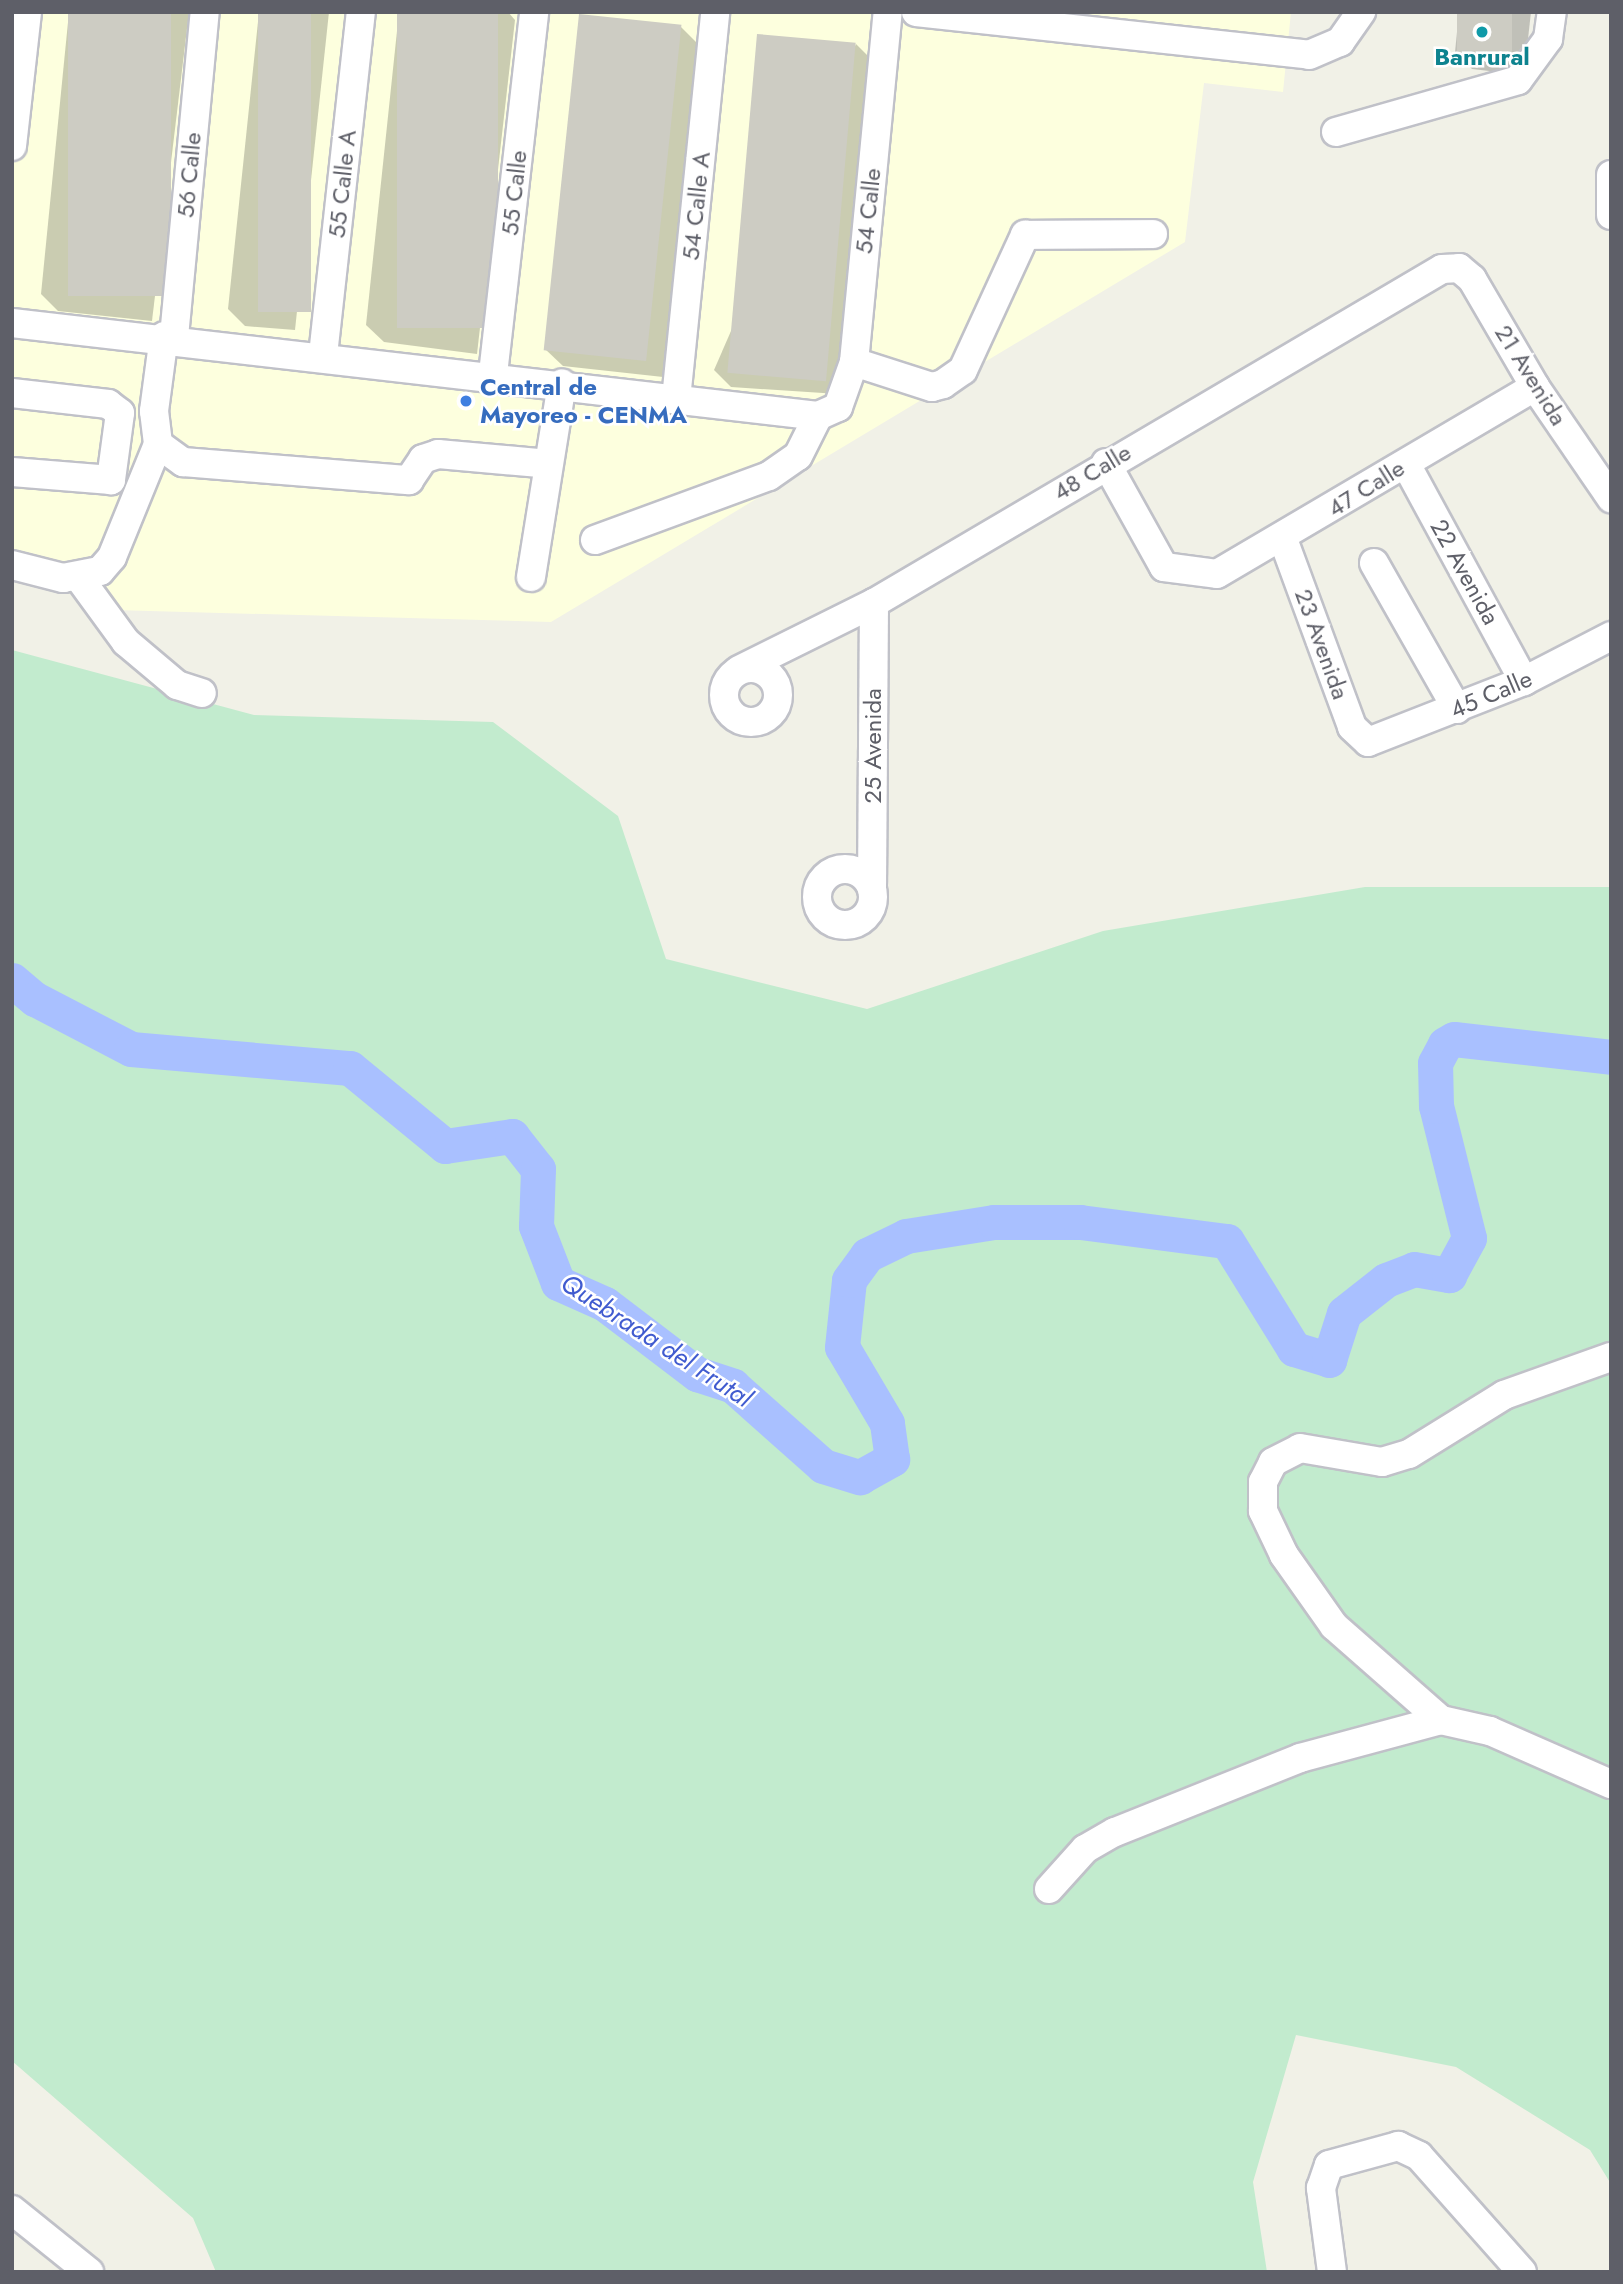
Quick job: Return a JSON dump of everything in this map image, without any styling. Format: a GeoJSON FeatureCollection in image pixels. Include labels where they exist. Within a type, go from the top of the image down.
{"type":"FeatureCollection","features":[{"type":"Feature","properties":{"kind":"street"},"geometry":{"type":"LineString","coordinates":[[12,146],[27,12]]}},
{"type":"Feature","properties":{"kind":"street","name":"56 Calle"},"geometry":{"type":"LineString","coordinates":[[158,444],[154,411],[169,337],[205,12]]}},
{"type":"Feature","properties":{"kind":"street","name":"55 Calle A"},"geometry":{"type":"LineString","coordinates":[[323,355],[361,12]]}},
{"type":"Feature","properties":{"kind":"street","name":"55 Calle"},"geometry":{"type":"LineString","coordinates":[[493,374],[534,12]]}},
{"type":"Feature","properties":{"kind":"street","name":"54 Calle A"},"geometry":{"type":"LineString","coordinates":[[676,399],[715,12]]}},
{"type":"Feature","properties":{"kind":"street","name":"54 Calle"},"geometry":{"type":"LineString","coordinates":[[595,540],[769,476],[798,456],[828,411],[854,362],[888,12]]}},
{"type":"Feature","properties":{"kind":"street"},"geometry":{"type":"LineString","coordinates":[[916,12],[1078,20],[1309,55],[1340,42],[1361,12]]}},
{"type":"Feature","properties":{"kind":"street"},"geometry":{"type":"LineString","coordinates":[[1336,132],[1518,80],[1548,39],[1552,12]]}},
{"type":"Feature","properties":{"kind":"street"},"geometry":{"type":"LineString","coordinates":[[1609,179],[1611,215]]}},
{"type":"Feature","properties":{"kind":"street"},"geometry":{"type":"LineString","coordinates":[[854,362],[932,387],[943,384],[963,370],[1026,235],[1153,234]]}},
{"type":"Feature","properties":{"kind":"street","name":"21 Avenida"},"geometry":{"type":"LineString","coordinates":[[1442,269],[1459,268],[1472,279],[1535,387],[1611,498]]}},
{"type":"Feature","properties":{"kind":"street","name":"48 Calle"},"geometry":{"type":"LineString","coordinates":[[739,670],[874,603],[1106,463],[1442,269]]}},
{"type":"Feature","properties":{"kind":"street"},"geometry":{"type":"LineString","coordinates":[[12,323],[169,337],[493,374],[676,399],[828,411]]}},
{"type":"Feature","properties":{"kind":"street"},"geometry":{"type":"LineString","coordinates":[[531,577],[562,383]]}},
{"type":"Feature","properties":{"kind":"street","name":"47 Calle"},"geometry":{"type":"LineString","coordinates":[[1106,463],[1164,567],[1194,576],[1217,574],[1283,539],[1535,387]]}},
{"type":"Feature","properties":{"kind":"street"},"geometry":{"type":"LineString","coordinates":[[12,393],[108,404],[120,413],[111,480],[12,472]]}},
{"type":"Feature","properties":{"kind":"street"},"geometry":{"type":"LineString","coordinates":[[12,565],[80,579],[100,572],[112,557],[158,444],[183,462],[409,480],[423,459],[438,454],[549,464]]}},
{"type":"Feature","properties":{"kind":"street","name":"22 Avenida"},"geometry":{"type":"LineString","coordinates":[[1406,464],[1524,681]]}},
{"type":"Feature","properties":{"kind":"street","name":"23 Avenida"},"geometry":{"type":"LineString","coordinates":[[1283,539],[1352,727],[1368,742]]}},
{"type":"Feature","properties":{"kind":"street"},"geometry":{"type":"LineString","coordinates":[[1374,563],[1457,709]]}},
{"type":"Feature","properties":{"kind":"street"},"geometry":{"type":"LineString","coordinates":[[80,579],[126,642],[177,685],[202,693]]}},
{"type":"Feature","properties":{"kind":"street","name":"25 Avenida"},"geometry":{"type":"LineString","coordinates":[[872,889],[874,603]]}},
{"type":"Feature","properties":{"kind":"street","name":"45 Calle"},"geometry":{"type":"LineString","coordinates":[[1368,742],[1524,681],[1611,636]]}},
{"type":"Feature","properties":{"kind":"street"},"geometry":{"type":"LineString","coordinates":[[1441,1720],[1334,1626],[1284,1555],[1263,1511],[1263,1482],[1273,1462],[1300,1448],[1381,1462],[1409,1454],[1504,1395],[1611,1357]]}},
{"type":"Feature","properties":{"kind":"street"},"geometry":{"type":"LineString","coordinates":[[1049,1889],[1085,1849],[1115,1832],[1300,1758],[1441,1720],[1490,1731],[1611,1784]]}},
{"type":"Feature","properties":{"kind":"street"},"geometry":{"type":"LineString","coordinates":[[1332,2272],[1324,2174],[1329,2165],[1398,2146],[1419,2156],[1522,2272]]}},
{"type":"Feature","properties":{"kind":"street"},"geometry":{"type":"LineString","coordinates":[[12,2210],[89,2272]]}},
{"type":"Feature","properties":{"kind":"shaded area","name":"Central de Mayoreo - CENMA"},"geometry":{"type":"Polygon","coordinates":[[[12,12],[1291,12],[1283,92],[1204,83],[1185,242],[551,622],[114,610],[12,560],[12,12]]]}},
{"type":"Feature","properties":{"kind":"shaded area"},"geometry":{"type":"Polygon","coordinates":[[[12,650],[254,715],[493,722],[618,816],[666,959],[867,1009],[1103,931],[1365,887],[1611,887],[1611,2184],[1590,2150],[1456,2067],[1296,2035],[1253,2182],[1267,2272],[216,2272],[193,2218],[12,2061],[12,650]]]}},
{"type":"Feature","properties":{"kind":"building"},"geometry":{"type":"Polygon","coordinates":[[[68,12],[171,12],[171,296],[68,296],[68,12]]]}},
{"type":"Feature","properties":{"kind":"building"},"geometry":{"type":"Polygon","coordinates":[[[258,12],[311,12],[311,312],[258,312],[258,12]]]}},
{"type":"Feature","properties":{"kind":"building"},"geometry":{"type":"Polygon","coordinates":[[[397,12],[498,12],[498,328],[397,328],[397,12]]]}},
{"type":"Feature","properties":{"kind":"building","name":"Banrural"},"geometry":{"type":"Polygon","coordinates":[[[1457,12],[1512,12],[1512,53],[1457,53],[1457,12]]]}},
{"type":"Feature","properties":{"kind":"building"},"geometry":{"type":"Polygon","coordinates":[[[579,14],[681,25],[646,361],[544,350],[579,14]]]}},
{"type":"Feature","properties":{"kind":"building"},"geometry":{"type":"Polygon","coordinates":[[[757,34],[856,43],[826,381],[727,373],[757,34]]]}},
{"type":"Feature","properties":{"kind":"waterway","name":"Quebrada del Frutal"},"geometry":{"type":"LineString","coordinates":[[12,980],[35,999],[131,1049],[350,1068],[445,1146],[512,1136],[538,1169],[536,1226],[558,1283],[605,1304],[697,1374],[733,1386],[823,1466],[860,1477],[892,1459],[887,1423],[842,1347],[849,1280],[867,1255],[906,1236],[994,1222],[1080,1222],[1227,1241],[1294,1349],[1329,1360],[1344,1313],[1386,1280],[1414,1269],[1449,1275],[1469,1238],[1436,1106],[1435,1063],[1445,1044],[1454,1039],[1611,1057]]}},
{"type":"Feature","properties":{"kind":"place","name":"Banrural"},"geometry":{"type":"Point","coordinates":[1482,32]}},
{"type":"Feature","properties":{"kind":"place","name":"Central de Mayoreo - CENMA"},"geometry":{"type":"Point","coordinates":[466,401]}}]}
